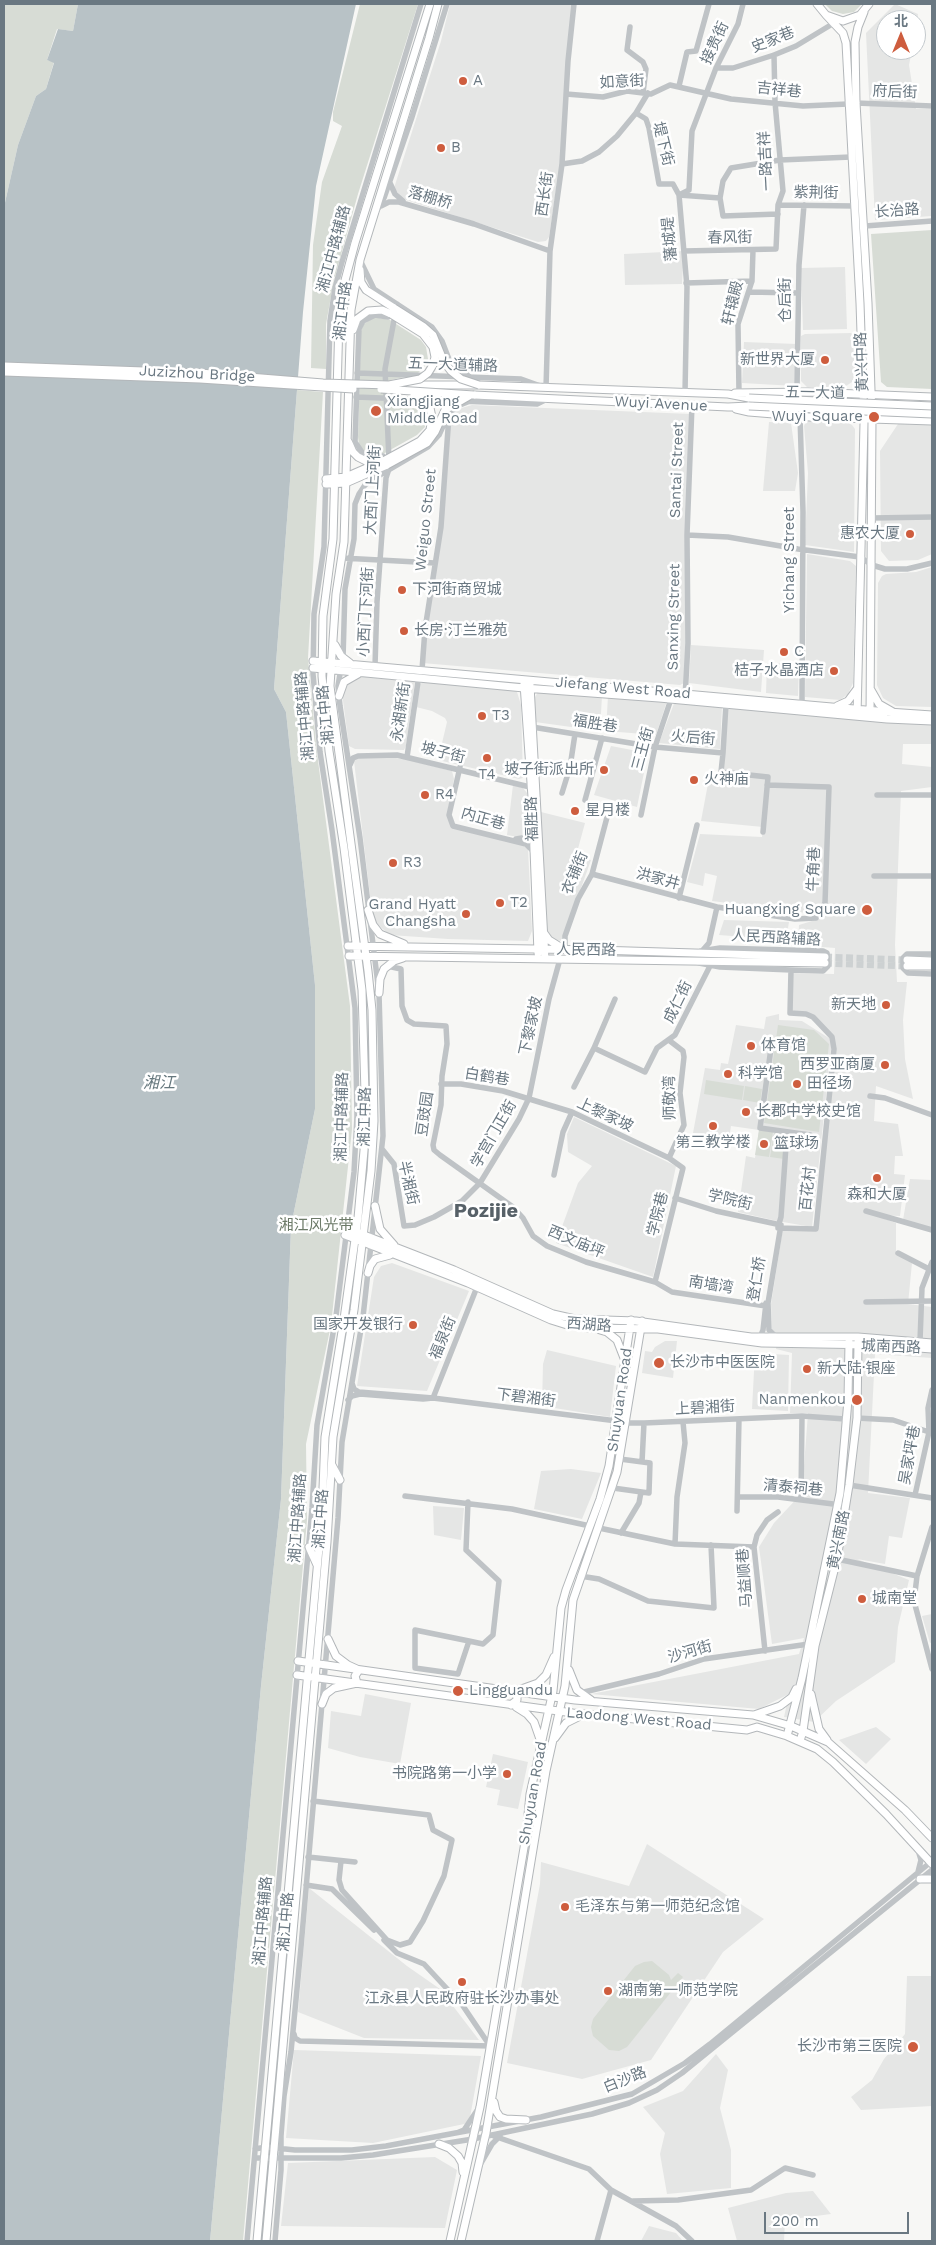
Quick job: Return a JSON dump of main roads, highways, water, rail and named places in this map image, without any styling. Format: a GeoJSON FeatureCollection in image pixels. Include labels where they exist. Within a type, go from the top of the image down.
{"type":"FeatureCollection","features":[{"type":"Feature","properties":{"kind":"main road","name":"湘江中路"},"geometry":{"type":"LineString","coordinates":[[257,2241],[317,1566],[327,1419],[344,1319],[355,1235],[364,1159],[366,1116],[364,1009],[357,946],[329,751],[322,665],[323,616],[332,553],[336,481],[339,327],[344,284],[430,4]]}},
{"type":"Feature","properties":{"kind":"main road","name":"湘江中路"},"geometry":{"type":"LineString","coordinates":[[266,2241],[328,1526],[335,1419],[352,1327],[374,1121],[369,946],[337,750],[330,686],[336,594],[342,558],[352,298],[372,218],[430,38],[438,4]]}},
{"type":"Feature","properties":{"kind":"main road","name":"黄兴中路"},"geometry":{"type":"LineString","coordinates":[[817,4],[845,38],[864,228],[872,394],[870,714]]}},
{"type":"Feature","properties":{"kind":"main road","name":"黄兴中路"},"geometry":{"type":"LineString","coordinates":[[857,713],[864,419],[851,157],[856,39],[864,12],[869,4]]}},
{"type":"Feature","properties":{"kind":"main road"},"geometry":{"type":"LineString","coordinates":[[826,15],[838,20],[847,20],[864,12]]}},
{"type":"Feature","properties":{"kind":"main road"},"geometry":{"type":"LineString","coordinates":[[360,260],[361,282],[366,290],[428,338],[433,347],[434,357],[431,370],[424,377],[389,387]]}},
{"type":"Feature","properties":{"kind":"main road"},"geometry":{"type":"LineString","coordinates":[[350,338],[357,320],[364,313],[377,310],[392,311],[424,327],[433,335],[444,362],[451,371],[461,379],[479,385]]}},
{"type":"Feature","properties":{"kind":"main road","name":"Juzizhou Bridge"},"geometry":{"type":"LineString","coordinates":[[4,366],[200,373],[389,387]]}},
{"type":"Feature","properties":{"kind":"main road","name":"Juzizhou Bridge"},"geometry":{"type":"LineString","coordinates":[[4,372],[389,387]]}},
{"type":"Feature","properties":{"kind":"main road","name":"Wuyi Avenue"},"geometry":{"type":"LineString","coordinates":[[389,387],[479,385],[728,394],[749,402],[932,414]]}},
{"type":"Feature","properties":{"kind":"main road"},"geometry":{"type":"LineString","coordinates":[[345,505],[354,486],[370,473],[420,441],[430,430],[432,417],[428,404],[420,397],[389,387]]}},
{"type":"Feature","properties":{"kind":"main road","name":"Wuyi Avenue"},"geometry":{"type":"LineString","coordinates":[[389,387],[472,398],[522,397],[728,407],[749,402],[932,406]]}},
{"type":"Feature","properties":{"kind":"main road","name":"五一大道"},"geometry":{"type":"LineString","coordinates":[[728,394],[872,394],[932,397]]}},
{"type":"Feature","properties":{"kind":"main road"},"geometry":{"type":"LineString","coordinates":[[346,480],[427,443],[433,436],[445,410],[461,399],[472,398]]}},
{"type":"Feature","properties":{"kind":"main road"},"geometry":{"type":"LineString","coordinates":[[728,407],[749,412],[800,416],[932,422]]}},
{"type":"Feature","properties":{"kind":"main road"},"geometry":{"type":"LineString","coordinates":[[347,438],[353,452],[361,460],[371,463],[386,463]]}},
{"type":"Feature","properties":{"kind":"main road"},"geometry":{"type":"LineString","coordinates":[[326,482],[346,480],[370,473]]}},
{"type":"Feature","properties":{"kind":"main road"},"geometry":{"type":"LineString","coordinates":[[334,643],[342,664]]}},
{"type":"Feature","properties":{"kind":"main road","name":"Jiefang West Road"},"geometry":{"type":"LineString","coordinates":[[313,664],[375,666],[527,688],[673,695]]}},
{"type":"Feature","properties":{"kind":"main road","name":"Jiefang West Road"},"geometry":{"type":"LineString","coordinates":[[342,664],[364,673],[420,673],[527,679],[673,695],[832,707],[857,713]]}},
{"type":"Feature","properties":{"kind":"main road"},"geometry":{"type":"LineString","coordinates":[[339,696],[344,682],[353,675],[364,673]]}},
{"type":"Feature","properties":{"kind":"main road","name":"福胜路"},"geometry":{"type":"LineString","coordinates":[[527,679],[532,727],[530,787],[533,850],[540,930]]}},
{"type":"Feature","properties":{"kind":"main road"},"geometry":{"type":"LineString","coordinates":[[832,707],[848,701],[855,693],[858,684]]}},
{"type":"Feature","properties":{"kind":"main road"},"geometry":{"type":"LineString","coordinates":[[870,685],[873,695],[879,704],[898,713]]}},
{"type":"Feature","properties":{"kind":"main road"},"geometry":{"type":"LineString","coordinates":[[509,686],[518,690],[528,700],[534,692],[540,689]]}},
{"type":"Feature","properties":{"kind":"main road","name":"Jiefang West Road"},"geometry":{"type":"LineString","coordinates":[[685,696],[726,704],[932,720]]}},
{"type":"Feature","properties":{"kind":"main road","name":"福胜路"},"geometry":{"type":"LineString","coordinates":[[528,700],[529,774],[541,959]]}},
{"type":"Feature","properties":{"kind":"main road","name":"Jiefang West Road"},"geometry":{"type":"LineString","coordinates":[[870,714],[932,715]]}},
{"type":"Feature","properties":{"kind":"main road"},"geometry":{"type":"LineString","coordinates":[[368,910],[373,925],[386,938],[403,944],[427,947]]}},
{"type":"Feature","properties":{"kind":"main road"},"geometry":{"type":"LineString","coordinates":[[521,949],[531,943],[540,930],[549,940],[564,949]]}},
{"type":"Feature","properties":{"kind":"main road","name":"人民西路"},"geometry":{"type":"LineString","coordinates":[[348,946],[698,951],[725,955],[825,960],[694,962],[349,956]]}},
{"type":"Feature","properties":{"kind":"main road"},"geometry":{"type":"LineString","coordinates":[[379,993],[382,974],[387,966],[400,959],[415,956]]}},
{"type":"Feature","properties":{"kind":"main road"},"geometry":{"type":"LineString","coordinates":[[932,960],[907,963],[932,966]]}},
{"type":"Feature","properties":{"kind":"main road"},"geometry":{"type":"LineString","coordinates":[[375,1206],[377,1222],[383,1235],[402,1250]]}},
{"type":"Feature","properties":{"kind":"main road","name":"西湖路"},"geometry":{"type":"LineString","coordinates":[[346,1232],[363,1238],[395,1255],[477,1287],[551,1320],[590,1328],[631,1324]]}},
{"type":"Feature","properties":{"kind":"main road","name":"西湖路"},"geometry":{"type":"LineString","coordinates":[[371,1242],[402,1250],[454,1270],[553,1314],[584,1320],[641,1324],[747,1337],[774,1335],[849,1337]]}},
{"type":"Feature","properties":{"kind":"main road"},"geometry":{"type":"LineString","coordinates":[[368,1273],[372,1262],[378,1257],[395,1255]]}},
{"type":"Feature","properties":{"kind":"main road","name":"Shuyuan Road"},"geometry":{"type":"LineString","coordinates":[[450,2241],[480,2107],[526,1836],[530,1794],[552,1697],[563,1597],[610,1466],[631,1324]]}},
{"type":"Feature","properties":{"kind":"main road","name":"西湖路"},"geometry":{"type":"LineString","coordinates":[[641,1324],[658,1329],[762,1343],[849,1346]]}},
{"type":"Feature","properties":{"kind":"main road","name":"Shuyuan Road"},"geometry":{"type":"LineString","coordinates":[[461,2241],[488,2133],[552,1745],[562,1698],[572,1608],[580,1576],[613,1488],[620,1459],[641,1324]]}},
{"type":"Feature","properties":{"kind":"main road"},"geometry":{"type":"LineString","coordinates":[[590,1328],[607,1332],[617,1340],[623,1353],[624,1368]]}},
{"type":"Feature","properties":{"kind":"main road"},"geometry":{"type":"LineString","coordinates":[[638,1344],[645,1334],[658,1329]]}},
{"type":"Feature","properties":{"kind":"main road","name":"城南西路"},"geometry":{"type":"LineString","coordinates":[[849,1337],[932,1343]]}},
{"type":"Feature","properties":{"kind":"main road","name":"黄兴南路"},"geometry":{"type":"LineString","coordinates":[[800,1741],[815,1646],[837,1559],[842,1505],[849,1337]]}},
{"type":"Feature","properties":{"kind":"main road","name":"黄兴南路"},"geometry":{"type":"LineString","coordinates":[[787,1736],[791,1726],[808,1644],[842,1505],[849,1484],[857,1418],[858,1337]]}},
{"type":"Feature","properties":{"kind":"main road"},"geometry":{"type":"LineString","coordinates":[[829,1345],[842,1350],[849,1362]]}},
{"type":"Feature","properties":{"kind":"main road"},"geometry":{"type":"LineString","coordinates":[[857,1363],[865,1349],[878,1345]]}},
{"type":"Feature","properties":{"kind":"main road","name":"城南西路"},"geometry":{"type":"LineString","coordinates":[[849,1346],[878,1345],[932,1349]]}},
{"type":"Feature","properties":{"kind":"main road"},"geometry":{"type":"LineString","coordinates":[[331,1464],[340,1480]]}},
{"type":"Feature","properties":{"kind":"main road"},"geometry":{"type":"LineString","coordinates":[[309,1547],[317,1566]]}},
{"type":"Feature","properties":{"kind":"main road"},"geometry":{"type":"LineString","coordinates":[[322,1704],[326,1694],[334,1688],[357,1683],[355,1676],[359,1670],[336,1656],[328,1639]]}},
{"type":"Feature","properties":{"kind":"main road"},"geometry":{"type":"LineString","coordinates":[[541,1746],[534,1722],[524,1711],[511,1705],[517,1700],[517,1696],[513,1692],[534,1686],[543,1679],[552,1661],[557,1644]]}},
{"type":"Feature","properties":{"kind":"main road"},"geometry":{"type":"LineString","coordinates":[[567,1660],[572,1681],[580,1693],[601,1703]]}},
{"type":"Feature","properties":{"kind":"main road","name":"Laodong West Road"},"geometry":{"type":"LineString","coordinates":[[298,1661],[601,1703],[754,1715],[791,1726],[828,1742],[905,1810],[932,1838]]}},
{"type":"Feature","properties":{"kind":"main road","name":"Laodong West Road"},"geometry":{"type":"LineString","coordinates":[[297,1675],[559,1712],[747,1730],[757,1727],[787,1736],[817,1749],[833,1762],[932,1864]]}},
{"type":"Feature","properties":{"kind":"main road"},"geometry":{"type":"LineString","coordinates":[[754,1715],[780,1706],[792,1697],[802,1678]]}},
{"type":"Feature","properties":{"kind":"main road"},"geometry":{"type":"LineString","coordinates":[[810,1681],[811,1698],[819,1729],[828,1742]]}},
{"type":"Feature","properties":{"kind":"main road"},"geometry":{"type":"LineString","coordinates":[[552,1745],[566,1723],[577,1716],[589,1715]]}},
{"type":"Feature","properties":{"kind":"main road"},"geometry":{"type":"LineString","coordinates":[[919,1876],[932,1879]]}},
{"type":"Feature","properties":{"kind":"main road"},"geometry":{"type":"LineString","coordinates":[[493,2096],[496,2111],[500,2117],[526,2120]]}},
{"type":"Feature","properties":{"kind":"main road"},"geometry":{"type":"LineString","coordinates":[[439,2144],[449,2148],[458,2156],[462,2163],[464,2180]]}},
{"type":"Feature","properties":{"kind":"water","name":"湘江"},"geometry":{"type":"Polygon","coordinates":[[[78,4],[356,4],[316,186],[303,312],[274,689],[286,712],[315,985],[315,1109],[291,1226],[281,1499],[261,1686],[210,2241],[4,2241],[4,207],[18,145],[36,96],[46,89],[54,63],[47,60],[58,29],[73,31],[78,4]]]}},
{"type":"Feature","properties":{"kind":"tunnel"},"geometry":{"type":"LineString","coordinates":[[825,957],[907,960]]}},
{"type":"Feature","properties":{"kind":"tunnel"},"geometry":{"type":"LineString","coordinates":[[825,963],[907,966]]}},
{"type":"Feature","properties":{"kind":"place","name":"A"},"geometry":{"type":"Point","coordinates":[463,81]}},
{"type":"Feature","properties":{"kind":"place","name":"B"},"geometry":{"type":"Point","coordinates":[441,148]}},
{"type":"Feature","properties":{"kind":"place","name":"新世界大厦"},"geometry":{"type":"Point","coordinates":[825,360]}},
{"type":"Feature","properties":{"kind":"place","name":"Xiangjiang Middle Road"},"geometry":{"type":"Point","coordinates":[376,411]}},
{"type":"Feature","properties":{"kind":"place","name":"Wuyi Square"},"geometry":{"type":"Point","coordinates":[874,417]}},
{"type":"Feature","properties":{"kind":"place","name":"惠农大厦"},"geometry":{"type":"Point","coordinates":[910,534]}},
{"type":"Feature","properties":{"kind":"place","name":"下河街商贸城"},"geometry":{"type":"Point","coordinates":[402,590]}},
{"type":"Feature","properties":{"kind":"place","name":"长房·汀兰雅苑"},"geometry":{"type":"Point","coordinates":[404,631]}},
{"type":"Feature","properties":{"kind":"place","name":"C"},"geometry":{"type":"Point","coordinates":[784,652]}},
{"type":"Feature","properties":{"kind":"place","name":"桔子水晶酒店"},"geometry":{"type":"Point","coordinates":[834,671]}},
{"type":"Feature","properties":{"kind":"place","name":"T3"},"geometry":{"type":"Point","coordinates":[482,716]}},
{"type":"Feature","properties":{"kind":"place","name":"T4"},"geometry":{"type":"Point","coordinates":[487,758]}},
{"type":"Feature","properties":{"kind":"place","name":"坡子街派出所"},"geometry":{"type":"Point","coordinates":[604,770]}},
{"type":"Feature","properties":{"kind":"place","name":"火神庙"},"geometry":{"type":"Point","coordinates":[694,780]}},
{"type":"Feature","properties":{"kind":"place","name":"R4"},"geometry":{"type":"Point","coordinates":[425,795]}},
{"type":"Feature","properties":{"kind":"place","name":"星月楼"},"geometry":{"type":"Point","coordinates":[575,811]}},
{"type":"Feature","properties":{"kind":"place","name":"R3"},"geometry":{"type":"Point","coordinates":[393,863]}},
{"type":"Feature","properties":{"kind":"place","name":"T2"},"geometry":{"type":"Point","coordinates":[500,903]}},
{"type":"Feature","properties":{"kind":"place","name":"Huangxing Square"},"geometry":{"type":"Point","coordinates":[867,910]}},
{"type":"Feature","properties":{"kind":"place","name":"Grand Hyatt Changsha"},"geometry":{"type":"Point","coordinates":[466,914]}},
{"type":"Feature","properties":{"kind":"place","name":"新天地"},"geometry":{"type":"Point","coordinates":[886,1005]}},
{"type":"Feature","properties":{"kind":"place","name":"体育馆"},"geometry":{"type":"Point","coordinates":[751,1046]}},
{"type":"Feature","properties":{"kind":"place","name":"西罗亚商厦"},"geometry":{"type":"Point","coordinates":[885,1065]}},
{"type":"Feature","properties":{"kind":"place","name":"科学馆"},"geometry":{"type":"Point","coordinates":[728,1074]}},
{"type":"Feature","properties":{"kind":"place","name":"田径场"},"geometry":{"type":"Point","coordinates":[797,1084]}},
{"type":"Feature","properties":{"kind":"place","name":"长郡中学校史馆"},"geometry":{"type":"Point","coordinates":[746,1112]}},
{"type":"Feature","properties":{"kind":"place","name":"第三教学楼"},"geometry":{"type":"Point","coordinates":[713,1126]}},
{"type":"Feature","properties":{"kind":"place","name":"篮球场"},"geometry":{"type":"Point","coordinates":[764,1144]}},
{"type":"Feature","properties":{"kind":"place","name":"森和大厦"},"geometry":{"type":"Point","coordinates":[877,1178]}},
{"type":"Feature","properties":{"kind":"place","name":"国家开发银行"},"geometry":{"type":"Point","coordinates":[413,1325]}},
{"type":"Feature","properties":{"kind":"place","name":"长沙市中医医院"},"geometry":{"type":"Point","coordinates":[659,1363]}},
{"type":"Feature","properties":{"kind":"place","name":"新大陆·银座"},"geometry":{"type":"Point","coordinates":[807,1369]}},
{"type":"Feature","properties":{"kind":"place","name":"Nanmenkou"},"geometry":{"type":"Point","coordinates":[857,1400]}},
{"type":"Feature","properties":{"kind":"place","name":"城南堂"},"geometry":{"type":"Point","coordinates":[862,1599]}},
{"type":"Feature","properties":{"kind":"place","name":"Lingguandu"},"geometry":{"type":"Point","coordinates":[458,1691]}},
{"type":"Feature","properties":{"kind":"place","name":"书院路第一小学"},"geometry":{"type":"Point","coordinates":[507,1774]}},
{"type":"Feature","properties":{"kind":"place","name":"毛泽东与第一师范纪念馆"},"geometry":{"type":"Point","coordinates":[565,1907]}},
{"type":"Feature","properties":{"kind":"place","name":"江永县人民政府驻长沙办事处"},"geometry":{"type":"Point","coordinates":[462,1982]}},
{"type":"Feature","properties":{"kind":"place","name":"湖南第一师范学院"},"geometry":{"type":"Point","coordinates":[608,1991]}},
{"type":"Feature","properties":{"kind":"place","name":"长沙市第三医院"},"geometry":{"type":"Point","coordinates":[913,2047]}},
{"type":"Feature","properties":{"kind":"district","name":"Pozijie"},"geometry":{"type":"Point","coordinates":[486,1211]}},
{"type":"Feature","properties":{"kind":"park label","name":"湘江风光带"},"geometry":{"type":"Point","coordinates":[316,1226]}}]}
